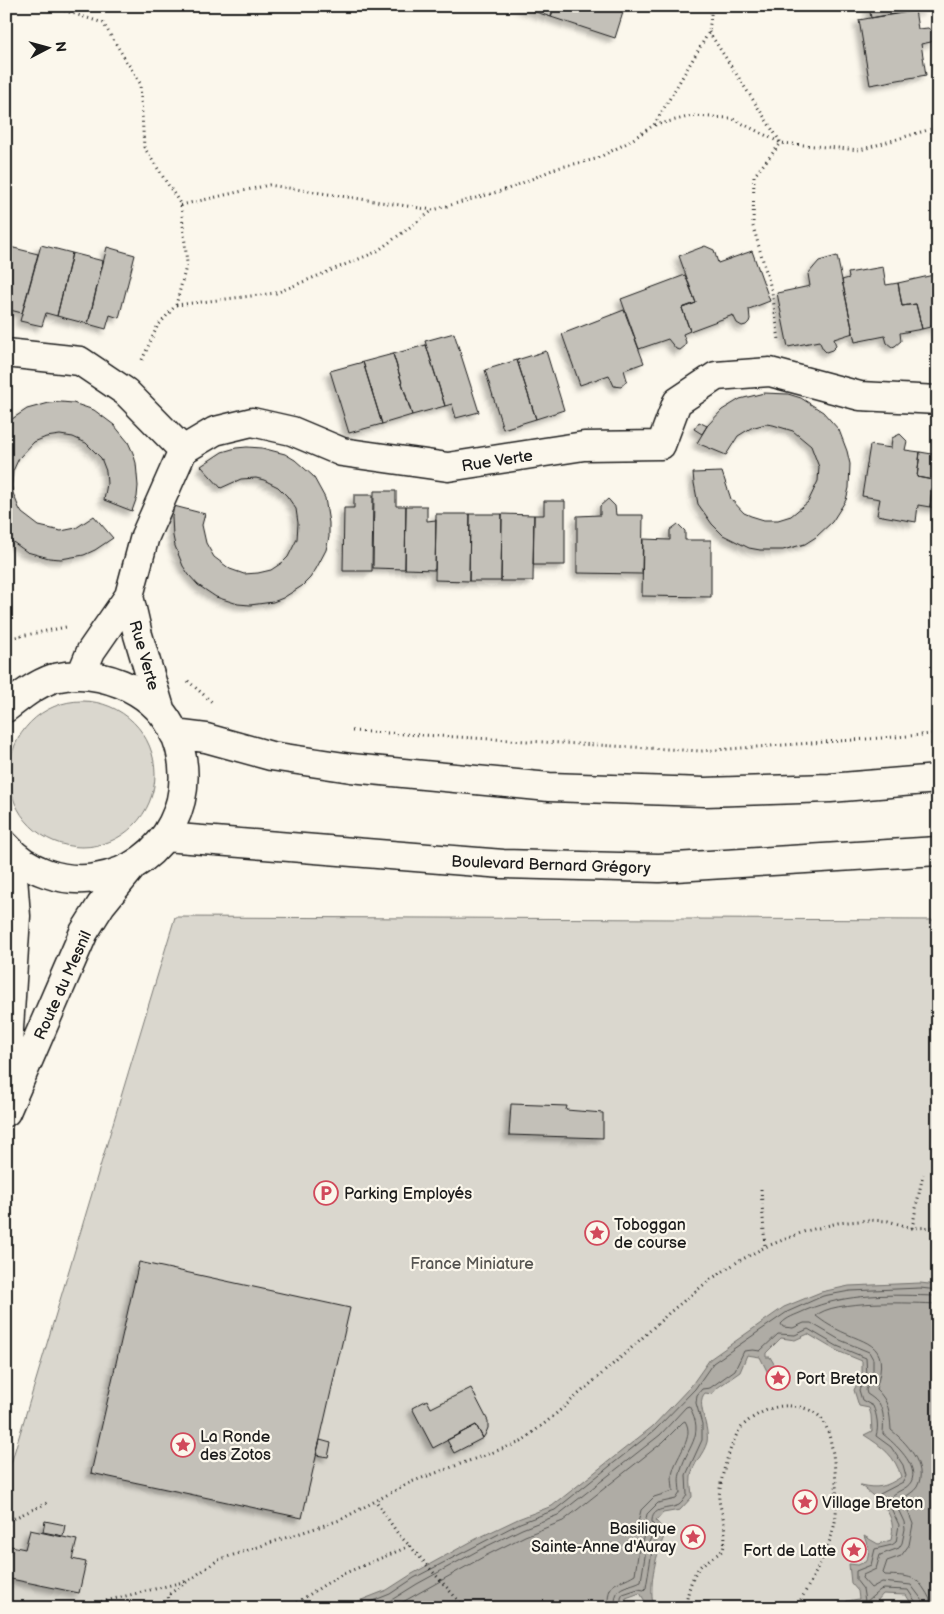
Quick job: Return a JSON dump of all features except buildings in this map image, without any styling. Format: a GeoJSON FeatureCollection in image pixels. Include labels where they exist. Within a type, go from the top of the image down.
{"type":"FeatureCollection","features":[{"type":"Feature","properties":{"kind":"street"},"geometry":{"type":"LineString","coordinates":[[6,354],[80,361],[126,392],[183,450]]}},
{"type":"Feature","properties":{"kind":"street","name":"Rue Verte"},"geometry":{"type":"LineString","coordinates":[[81,675],[91,651],[129,596],[145,536],[183,450],[215,431],[252,422],[292,430],[342,452],[448,467],[584,446],[661,445],[677,402],[716,376],[770,372],[860,396],[938,400]]}},
{"type":"Feature","properties":{"kind":"street","name":"Rue Verte"},"geometry":{"type":"LineString","coordinates":[[129,596],[138,635],[183,766],[183,791],[177,815],[165,837],[150,854],[132,867]]}},
{"type":"Feature","properties":{"kind":"street"},"geometry":{"type":"LineString","coordinates":[[6,708],[18,687],[54,678],[81,675],[111,679],[139,692],[168,724],[206,738],[270,756],[351,768],[550,787],[705,792],[830,788],[938,779]]}},
{"type":"Feature","properties":{"kind":"street","name":"Boulevard Bernard Grégory"},"geometry":{"type":"LineString","coordinates":[[165,837],[503,864],[659,868],[938,850]]}},
{"type":"Feature","properties":{"kind":"street"},"geometry":{"type":"LineString","coordinates":[[9,848],[32,867],[56,877],[82,880],[108,876],[132,867]]}},
{"type":"Feature","properties":{"kind":"street","name":"Route du Mesnil"},"geometry":{"type":"LineString","coordinates":[[6,1077],[16,916],[9,848]]}},
{"type":"Feature","properties":{"kind":"street","name":"Route du Mesnil"},"geometry":{"type":"LineString","coordinates":[[6,1112],[84,932],[101,905],[132,867]]}},
{"type":"Feature","properties":{"kind":"path"},"geometry":{"type":"LineString","coordinates":[[50,6],[103,23],[140,83],[144,147],[181,205],[187,263],[176,305],[158,328],[126,392]]}},
{"type":"Feature","properties":{"kind":"path"},"geometry":{"type":"LineString","coordinates":[[654,125],[709,32],[712,6]]}},
{"type":"Feature","properties":{"kind":"path"},"geometry":{"type":"LineString","coordinates":[[709,32],[781,142]]}},
{"type":"Feature","properties":{"kind":"path"},"geometry":{"type":"LineString","coordinates":[[176,305],[276,293],[376,252],[432,210],[508,189],[557,168],[596,159],[627,143],[654,125],[692,116],[731,118],[781,142],[860,150],[938,127]]}},
{"type":"Feature","properties":{"kind":"path"},"geometry":{"type":"LineString","coordinates":[[770,372],[781,350],[772,292],[753,226],[754,176],[781,142]]}},
{"type":"Feature","properties":{"kind":"path"},"geometry":{"type":"LineString","coordinates":[[181,205],[269,185],[432,210]]}},
{"type":"Feature","properties":{"kind":"path"},"geometry":{"type":"LineString","coordinates":[[6,639],[98,620],[109,625]]}},
{"type":"Feature","properties":{"kind":"path"},"geometry":{"type":"LineString","coordinates":[[188,680],[215,705]]}},
{"type":"Feature","properties":{"kind":"path"},"geometry":{"type":"LineString","coordinates":[[345,730],[701,751],[922,735],[938,732]]}},
{"type":"Feature","properties":{"kind":"path"},"geometry":{"type":"LineString","coordinates":[[912,1228],[923,1174]]}},
{"type":"Feature","properties":{"kind":"path"},"geometry":{"type":"LineString","coordinates":[[760,1189],[765,1247]]}},
{"type":"Feature","properties":{"kind":"path"},"geometry":{"type":"LineString","coordinates":[[170,1608],[168,1595],[218,1560],[340,1520],[411,1482],[521,1442],[628,1351],[670,1312],[711,1280],[739,1261],[765,1247],[806,1231],[838,1223],[870,1220],[888,1221],[912,1228],[938,1227]]}},
{"type":"Feature","properties":{"kind":"path"},"geometry":{"type":"LineString","coordinates":[[686,1608],[697,1570],[702,1564],[723,1550],[726,1538],[719,1499],[730,1454],[739,1431],[756,1416],[772,1408],[783,1406],[797,1406],[812,1411],[822,1418],[828,1427],[834,1468],[835,1521],[826,1551],[798,1605],[799,1608]]}},
{"type":"Feature","properties":{"kind":"path"},"geometry":{"type":"LineString","coordinates":[[376,1501],[398,1534],[465,1608]]}},
{"type":"Feature","properties":{"kind":"path"},"geometry":{"type":"LineString","coordinates":[[6,1530],[10,1520],[47,1503]]}},
{"type":"Feature","properties":{"kind":"path"},"geometry":{"type":"LineString","coordinates":[[289,1608],[324,1584],[343,1574],[410,1546]]}},
{"type":"Feature","properties":{"kind":"path"},"geometry":{"type":"LineString","coordinates":[[77,1608],[190,1580]]}},
{"type":"Feature","properties":{"kind":"green space"},"geometry":{"type":"Polygon","coordinates":[[[82,701],[96,702],[110,707],[123,713],[134,722],[143,733],[149,746],[154,760],[154,788],[149,802],[143,815],[134,826],[123,835],[110,841],[96,846],[82,847],[68,846],[54,841],[41,835],[30,826],[21,815],[15,802],[10,788],[9,774],[10,760],[15,746],[21,733],[30,722],[41,713],[54,707],[68,702],[82,701]]]}},
{"type":"Feature","properties":{"kind":"green space","name":"France Miniature"},"geometry":{"type":"Polygon","coordinates":[[[175,917],[938,920],[938,1608],[6,1608],[6,1480],[175,917]]]}},
{"type":"Feature","properties":{"kind":"water"},"geometry":{"type":"Polygon","coordinates":[[[920,1283],[938,1285],[938,1608],[914,1608],[906,1595],[883,1594],[871,1608],[839,1608],[847,1601],[859,1599],[858,1591],[851,1583],[849,1564],[858,1565],[867,1561],[869,1550],[864,1536],[878,1544],[891,1540],[892,1522],[889,1515],[880,1502],[860,1485],[882,1486],[901,1477],[892,1457],[864,1435],[872,1431],[871,1415],[869,1408],[859,1406],[854,1390],[862,1374],[862,1361],[835,1350],[808,1334],[795,1340],[781,1338],[766,1353],[766,1357],[770,1357],[777,1369],[770,1377],[760,1357],[747,1355],[740,1372],[717,1388],[712,1394],[705,1393],[702,1397],[707,1442],[692,1472],[692,1497],[680,1510],[663,1513],[656,1521],[666,1532],[654,1568],[653,1606],[649,1608],[640,1593],[626,1598],[626,1608],[341,1608],[387,1590],[476,1539],[518,1519],[552,1506],[652,1427],[691,1386],[710,1359],[784,1307],[821,1292],[849,1286],[920,1283]]]}},
{"type":"Feature","properties":{"kind":"place","name":"Parking Employés"},"geometry":{"type":"Point","coordinates":[326,1193]}},
{"type":"Feature","properties":{"kind":"place","name":"Toboggan de course"},"geometry":{"type":"Point","coordinates":[597,1233]}},
{"type":"Feature","properties":{"kind":"place","name":"Port Breton"},"geometry":{"type":"Point","coordinates":[778,1378]}},
{"type":"Feature","properties":{"kind":"place","name":"La Ronde des Zotos"},"geometry":{"type":"Point","coordinates":[183,1445]}},
{"type":"Feature","properties":{"kind":"place","name":"Village Breton"},"geometry":{"type":"Point","coordinates":[805,1502]}},
{"type":"Feature","properties":{"kind":"place","name":"Basilique Sainte-Anne d'Auray"},"geometry":{"type":"Point","coordinates":[693,1537]}},
{"type":"Feature","properties":{"kind":"place","name":"Fort de Latte"},"geometry":{"type":"Point","coordinates":[854,1550]}}]}
